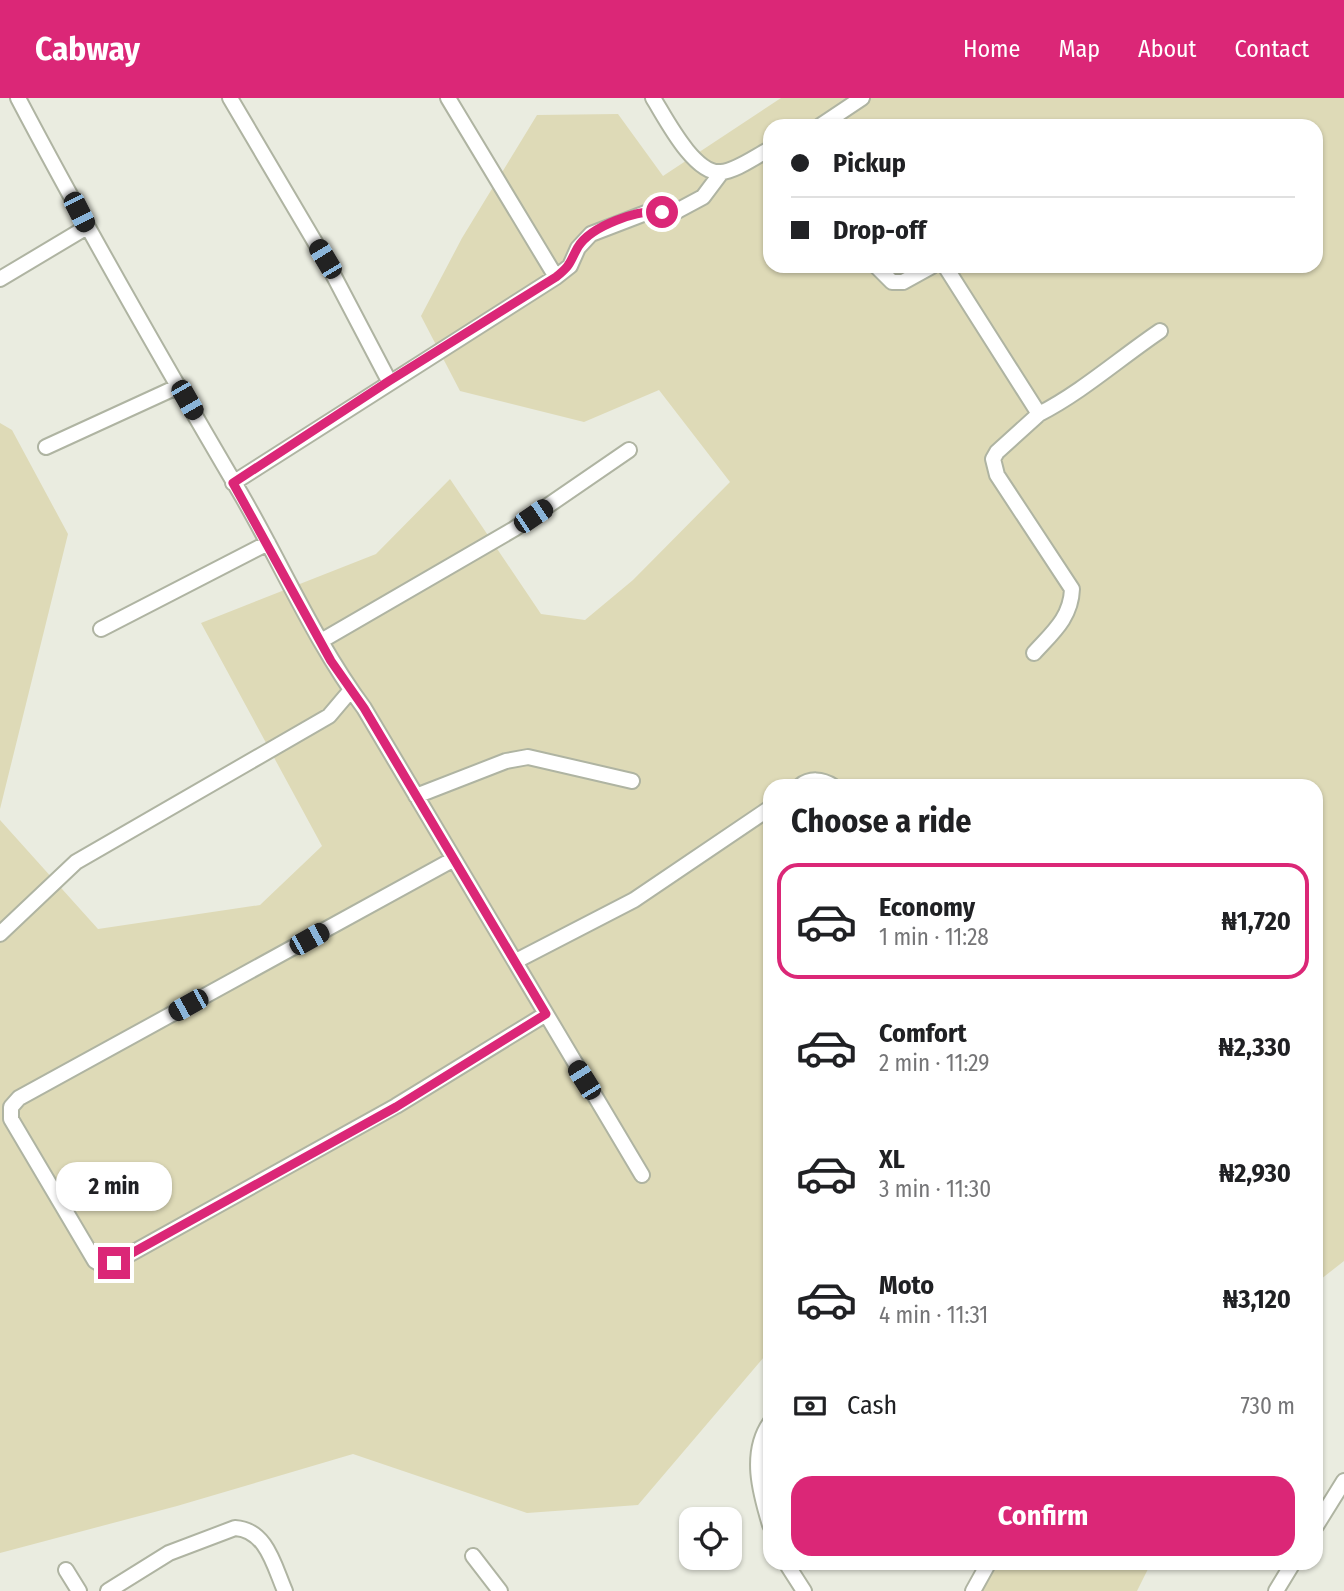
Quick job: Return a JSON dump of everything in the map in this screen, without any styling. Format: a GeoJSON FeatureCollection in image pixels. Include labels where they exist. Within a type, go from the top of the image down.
{"type":"FeatureCollection","features":[{"type":"Feature","properties":{"kind":"street"},"geometry":{"type":"LineString","coordinates":[[18,98],[87,227],[321,641],[516,961],[642,1175]]}},
{"type":"Feature","properties":{"kind":"street"},"geometry":{"type":"LineString","coordinates":[[230,98],[325,259],[389,381]]}},
{"type":"Feature","properties":{"kind":"street"},"geometry":{"type":"LineString","coordinates":[[449,98],[556,277]]}},
{"type":"Feature","properties":{"kind":"street"},"geometry":{"type":"LineString","coordinates":[[653,98],[698,163],[721,173]]}},
{"type":"Feature","properties":{"kind":"street"},"geometry":{"type":"LineString","coordinates":[[830,119],[862,98]]}},
{"type":"Feature","properties":{"kind":"street"},"geometry":{"type":"LineString","coordinates":[[233,483],[389,381],[556,277],[570,266],[578,248],[591,234],[651,211],[674,212],[703,197],[721,173],[763,152]]}},
{"type":"Feature","properties":{"kind":"street"},"geometry":{"type":"LineString","coordinates":[[0,279],[87,227]]}},
{"type":"Feature","properties":{"kind":"street"},"geometry":{"type":"LineString","coordinates":[[883,273],[892,282],[902,282],[919,273]]}},
{"type":"Feature","properties":{"kind":"street"},"geometry":{"type":"LineString","coordinates":[[949,273],[1039,414]]}},
{"type":"Feature","properties":{"kind":"street"},"geometry":{"type":"LineString","coordinates":[[1034,653],[1066,617],[1072,589],[997,475],[993,459],[997,452],[1039,414],[1069,399],[1098,373],[1160,331]]}},
{"type":"Feature","properties":{"kind":"street"},"geometry":{"type":"LineString","coordinates":[[46,447],[178,386]]}},
{"type":"Feature","properties":{"kind":"street"},"geometry":{"type":"LineString","coordinates":[[321,641],[514,529],[629,450]]}},
{"type":"Feature","properties":{"kind":"street"},"geometry":{"type":"LineString","coordinates":[[101,629],[268,543]]}},
{"type":"Feature","properties":{"kind":"street"},"geometry":{"type":"LineString","coordinates":[[0,934],[76,862],[328,716],[351,690]]}},
{"type":"Feature","properties":{"kind":"street"},"geometry":{"type":"LineString","coordinates":[[416,796],[506,761],[528,757],[632,781]]}},
{"type":"Feature","properties":{"kind":"street"},"geometry":{"type":"LineString","coordinates":[[516,961],[634,900],[763,813]]}},
{"type":"Feature","properties":{"kind":"street"},"geometry":{"type":"LineString","coordinates":[[454,859],[19,1098],[11,1107],[11,1119],[94,1261],[102,1265],[114,1263],[396,1107],[546,1014]]}},
{"type":"Feature","properties":{"kind":"street"},"geometry":{"type":"LineString","coordinates":[[763,1434],[757,1456],[763,1501]]}},
{"type":"Feature","properties":{"kind":"street"},"geometry":{"type":"LineString","coordinates":[[1323,1518],[1338,1502],[1344,1481]]}},
{"type":"Feature","properties":{"kind":"street"},"geometry":{"type":"LineString","coordinates":[[108,1591],[169,1553],[235,1528],[256,1534],[267,1548],[285,1591]]}},
{"type":"Feature","properties":{"kind":"street"},"geometry":{"type":"LineString","coordinates":[[473,1556],[500,1591]]}},
{"type":"Feature","properties":{"kind":"street"},"geometry":{"type":"LineString","coordinates":[[66,1570],[79,1591]]}},
{"type":"Feature","properties":{"kind":"street"},"geometry":{"type":"LineString","coordinates":[[790,1570],[804,1591]]}},
{"type":"Feature","properties":{"kind":"street"},"geometry":{"type":"LineString","coordinates":[[972,1591],[984,1570]]}},
{"type":"Feature","properties":{"kind":"street"},"geometry":{"type":"LineString","coordinates":[[1276,1591],[1289,1570]]}},
{"type":"Feature","properties":{"kind":"shaded area"},"geometry":{"type":"Polygon","coordinates":[[[781,98],[1344,98],[1344,1261],[1323,1278],[1323,779],[763,779],[763,1358],[638,1505],[527,1513],[353,1454],[177,1506],[0,1553],[0,820],[98,929],[260,905],[322,846],[201,623],[376,554],[450,479],[541,614],[585,620],[633,580],[730,482],[659,390],[584,422],[460,391],[421,316],[462,238],[537,115],[618,114],[663,176],[781,98]]]}},
{"type":"Feature","properties":{"kind":"shaded area"},"geometry":{"type":"Polygon","coordinates":[[[0,423],[12,430],[68,534],[0,809],[0,423]]]}},
{"type":"Feature","properties":{"kind":"shaded area"},"geometry":{"type":"Polygon","coordinates":[[[990,1570],[1148,1570],[1137,1591],[979,1591],[990,1570]]]}},
{"type":"Feature","properties":{"kind":"route"},"geometry":{"type":"LineString","coordinates":[[114,1263],[396,1107],[546,1014],[364,708],[331,661],[233,483],[389,381],[556,277],[570,266],[578,248],[591,234],[621,220],[651,211],[662,212]]}}]}
